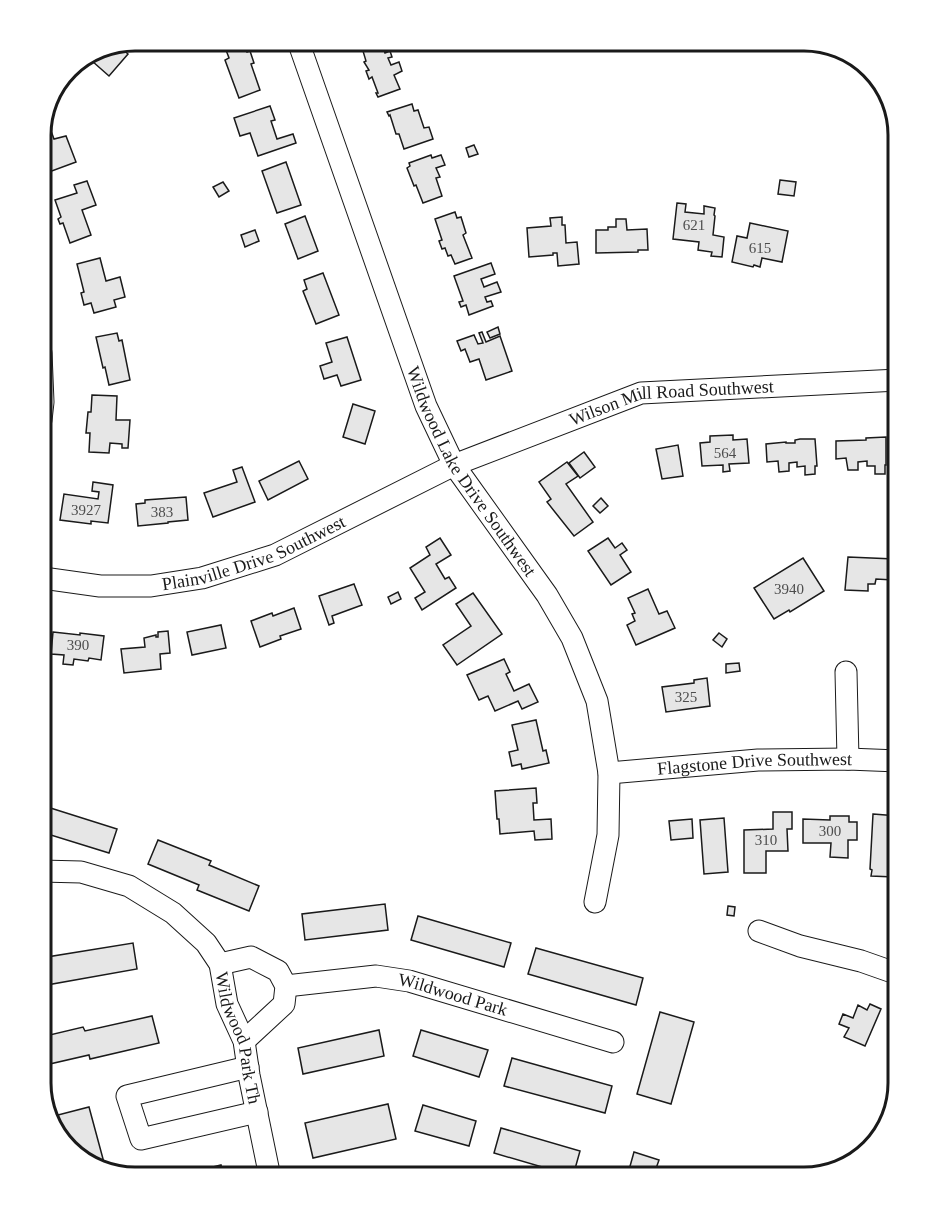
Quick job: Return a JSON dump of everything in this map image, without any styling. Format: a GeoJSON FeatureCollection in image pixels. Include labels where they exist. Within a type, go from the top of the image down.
{"type":"FeatureCollection","features":[{"type":"Feature","properties":{"kind":"street","name":"Wildwood Lake Drive Southwest"},"geometry":{"type":"LineString","coordinates":[[302,51],[426,406],[454,465],[547,595],[572,638],[597,701],[609,773],[608,836],[595,902]]}},
{"type":"Feature","properties":{"kind":"street","name":"Wilson Mill Road Southwest"},"geometry":{"type":"LineString","coordinates":[[454,465],[641,393],[888,381]]}},
{"type":"Feature","properties":{"kind":"street","name":"Plainville Drive Southwest"},"geometry":{"type":"LineString","coordinates":[[51,579],[100,586],[151,586],[202,578],[275,555],[454,465]]}},
{"type":"Feature","properties":{"kind":"street"},"geometry":{"type":"LineString","coordinates":[[846,672],[848,759]]}},
{"type":"Feature","properties":{"kind":"street","name":"Flagstone Drive Southwest"},"geometry":{"type":"LineString","coordinates":[[609,773],[758,760],[888,761]]}},
{"type":"Feature","properties":{"kind":"street","name":"Wildwood Park Th"},"geometry":{"type":"LineString","coordinates":[[51,871],[81,872],[129,886],[173,913],[206,943],[220,964],[227,1005],[244,1041],[268,1167]]}},
{"type":"Feature","properties":{"kind":"street"},"geometry":{"type":"LineString","coordinates":[[759,931],[800,946],[861,961],[888,970]]}},
{"type":"Feature","properties":{"kind":"street"},"geometry":{"type":"LineString","coordinates":[[220,964],[251,957],[278,971],[286,986],[284,1004],[244,1041]]}},
{"type":"Feature","properties":{"kind":"street","name":"Wildwood Park"},"geometry":{"type":"LineString","coordinates":[[286,986],[376,976],[409,981],[613,1042]]}},
{"type":"Feature","properties":{"kind":"street"},"geometry":{"type":"LineString","coordinates":[[248,1066],[127,1096],[141,1138],[256,1112]]}},
{"type":"Feature","properties":{"kind":"building"},"geometry":{"type":"Polygon","coordinates":[[[226,51],[250,51],[254,63],[251,64],[260,90],[239,98],[225,60],[229,58],[226,51]]]}},
{"type":"Feature","properties":{"kind":"building"},"geometry":{"type":"Polygon","coordinates":[[[363,51],[384,51],[385,53],[390,51],[392,57],[388,58],[391,65],[399,62],[402,71],[394,75],[400,89],[378,97],[372,77],[369,79],[366,71],[369,70],[364,62],[366,61],[363,51]]]}},
{"type":"Feature","properties":{"kind":"building"},"geometry":{"type":"Polygon","coordinates":[[[126,52],[128,54],[109,76],[93,62],[108,55],[126,52]]]}},
{"type":"Feature","properties":{"kind":"building"},"geometry":{"type":"Polygon","coordinates":[[[412,104],[414,111],[418,110],[424,128],[429,127],[433,139],[404,149],[387,112],[412,104]]]}},
{"type":"Feature","properties":{"kind":"building"},"geometry":{"type":"Polygon","coordinates":[[[270,106],[275,120],[271,121],[277,139],[293,134],[296,143],[258,156],[250,133],[240,136],[234,118],[270,106]]]}},
{"type":"Feature","properties":{"kind":"building"},"geometry":{"type":"Polygon","coordinates":[[[51,131],[54,139],[66,136],[76,162],[51,171],[51,131]]]}},
{"type":"Feature","properties":{"kind":"building"},"geometry":{"type":"Polygon","coordinates":[[[474,145],[478,154],[469,157],[466,148],[474,145]]]}},
{"type":"Feature","properties":{"kind":"building"},"geometry":{"type":"Polygon","coordinates":[[[431,155],[432,158],[441,155],[445,165],[436,168],[440,177],[436,178],[442,196],[423,203],[407,168],[410,166],[409,163],[431,155]]]}},
{"type":"Feature","properties":{"kind":"building"},"geometry":{"type":"Polygon","coordinates":[[[286,162],[301,205],[277,213],[262,171],[286,162]]]}},
{"type":"Feature","properties":{"kind":"building"},"geometry":{"type":"Polygon","coordinates":[[[780,180],[796,182],[794,196],[778,194],[780,180]]]}},
{"type":"Feature","properties":{"kind":"building"},"geometry":{"type":"Polygon","coordinates":[[[87,181],[96,205],[82,210],[91,235],[70,243],[63,223],[60,224],[58,219],[61,217],[55,200],[77,193],[74,185],[87,181]]]}},
{"type":"Feature","properties":{"kind":"building"},"geometry":{"type":"Polygon","coordinates":[[[223,182],[229,191],[219,197],[213,187],[223,182]]]}},
{"type":"Feature","properties":{"kind":"building"},"geometry":{"type":"Polygon","coordinates":[[[677,203],[686,204],[685,212],[704,214],[704,206],[715,208],[713,235],[724,237],[722,257],[711,256],[712,252],[698,250],[699,242],[673,239],[677,203]]]}},
{"type":"Feature","properties":{"kind":"building"},"geometry":{"type":"Polygon","coordinates":[[[455,212],[457,218],[461,217],[466,233],[463,235],[472,258],[455,264],[445,248],[442,249],[439,241],[442,240],[435,219],[455,212]]]}},
{"type":"Feature","properties":{"kind":"building"},"geometry":{"type":"Polygon","coordinates":[[[305,216],[318,251],[298,259],[285,224],[305,216]]]}},
{"type":"Feature","properties":{"kind":"building"},"geometry":{"type":"Polygon","coordinates":[[[562,217],[566,243],[577,242],[579,264],[558,266],[557,253],[529,257],[527,228],[551,226],[550,218],[562,217]]]}},
{"type":"Feature","properties":{"kind":"building"},"geometry":{"type":"Polygon","coordinates":[[[616,219],[626,219],[627,230],[647,229],[648,250],[596,253],[596,230],[616,227],[616,219]]]}},
{"type":"Feature","properties":{"kind":"building"},"geometry":{"type":"Polygon","coordinates":[[[750,223],[788,231],[782,262],[762,258],[760,267],[754,265],[753,267],[732,262],[737,236],[747,238],[750,223]]]}},
{"type":"Feature","properties":{"kind":"building"},"geometry":{"type":"Polygon","coordinates":[[[255,230],[259,241],[245,247],[241,235],[255,230]]]}},
{"type":"Feature","properties":{"kind":"building"},"geometry":{"type":"Polygon","coordinates":[[[100,258],[106,281],[120,277],[125,297],[114,300],[116,307],[94,313],[91,303],[84,305],[81,293],[84,292],[77,264],[100,258]]]}},
{"type":"Feature","properties":{"kind":"building"},"geometry":{"type":"Polygon","coordinates":[[[491,263],[495,274],[481,279],[484,287],[497,282],[501,292],[485,297],[487,302],[491,301],[493,306],[469,315],[466,305],[461,307],[459,302],[463,301],[454,276],[491,263]]]}},
{"type":"Feature","properties":{"kind":"building"},"geometry":{"type":"Polygon","coordinates":[[[323,273],[339,315],[316,324],[303,291],[307,289],[304,280],[323,273]]]}},
{"type":"Feature","properties":{"kind":"building"},"geometry":{"type":"Polygon","coordinates":[[[498,327],[500,334],[490,338],[487,332],[498,327]]]}},
{"type":"Feature","properties":{"kind":"building"},"geometry":{"type":"Polygon","coordinates":[[[482,332],[486,342],[500,336],[512,371],[486,380],[479,359],[470,362],[465,349],[461,351],[457,341],[474,335],[478,344],[483,343],[479,333],[482,332]]]}},
{"type":"Feature","properties":{"kind":"building"},"geometry":{"type":"Polygon","coordinates":[[[117,333],[119,341],[122,340],[130,380],[109,385],[96,337],[117,333]]]}},
{"type":"Feature","properties":{"kind":"building"},"geometry":{"type":"Polygon","coordinates":[[[347,337],[361,380],[341,386],[337,375],[324,379],[320,366],[332,362],[326,343],[347,337]]]}},
{"type":"Feature","properties":{"kind":"building"},"geometry":{"type":"Polygon","coordinates":[[[92,395],[117,396],[116,420],[130,420],[128,448],[122,448],[122,444],[110,443],[109,453],[89,452],[90,433],[86,433],[92,395]]]}},
{"type":"Feature","properties":{"kind":"building"},"geometry":{"type":"Polygon","coordinates":[[[353,404],[375,411],[365,444],[343,437],[353,404]]]}},
{"type":"Feature","properties":{"kind":"building"},"geometry":{"type":"Polygon","coordinates":[[[733,435],[733,440],[747,439],[749,463],[729,464],[730,471],[723,472],[723,465],[702,466],[700,443],[710,442],[710,436],[733,435]]]}},
{"type":"Feature","properties":{"kind":"building"},"geometry":{"type":"Polygon","coordinates":[[[886,437],[885,474],[875,474],[875,466],[867,466],[867,461],[858,462],[858,470],[848,470],[846,458],[836,459],[836,441],[886,437]]]}},
{"type":"Feature","properties":{"kind":"building"},"geometry":{"type":"Polygon","coordinates":[[[815,439],[817,466],[815,466],[815,474],[805,475],[805,466],[797,467],[797,462],[789,463],[789,471],[779,472],[778,461],[767,462],[766,444],[795,443],[795,440],[815,439]]]}},
{"type":"Feature","properties":{"kind":"building"},"geometry":{"type":"Polygon","coordinates":[[[678,445],[683,476],[662,479],[656,449],[678,445]]]}},
{"type":"Feature","properties":{"kind":"building"},"geometry":{"type":"Polygon","coordinates":[[[584,452],[595,467],[580,478],[569,463],[584,452]]]}},
{"type":"Feature","properties":{"kind":"building"},"geometry":{"type":"Polygon","coordinates":[[[299,461],[308,479],[268,500],[259,481],[299,461]]]}},
{"type":"Feature","properties":{"kind":"building"},"geometry":{"type":"Polygon","coordinates":[[[567,462],[578,476],[566,484],[593,522],[574,536],[547,502],[551,499],[539,482],[567,462]]]}},
{"type":"Feature","properties":{"kind":"building"},"geometry":{"type":"Polygon","coordinates":[[[242,467],[255,502],[213,517],[204,493],[237,482],[233,470],[242,467]]]}},
{"type":"Feature","properties":{"kind":"building"},"geometry":{"type":"Polygon","coordinates":[[[93,482],[113,485],[108,523],[91,521],[91,524],[60,520],[64,494],[98,499],[99,492],[92,491],[93,482]]]}},
{"type":"Feature","properties":{"kind":"building"},"geometry":{"type":"Polygon","coordinates":[[[186,497],[188,520],[138,526],[136,504],[145,503],[145,500],[186,497]]]}},
{"type":"Feature","properties":{"kind":"building"},"geometry":{"type":"Polygon","coordinates":[[[601,498],[608,506],[600,513],[593,506],[601,498]]]}},
{"type":"Feature","properties":{"kind":"building"},"geometry":{"type":"Polygon","coordinates":[[[440,538],[451,555],[436,564],[445,579],[449,577],[456,588],[422,610],[415,598],[425,592],[410,568],[430,555],[426,547],[440,538]]]}},
{"type":"Feature","properties":{"kind":"building"},"geometry":{"type":"Polygon","coordinates":[[[608,538],[615,548],[622,543],[627,550],[620,555],[631,572],[611,585],[588,551],[608,538]]]}},
{"type":"Feature","properties":{"kind":"building"},"geometry":{"type":"Polygon","coordinates":[[[848,557],[888,559],[888,580],[876,579],[875,584],[868,584],[868,591],[845,590],[848,557]]]}},
{"type":"Feature","properties":{"kind":"building"},"geometry":{"type":"Polygon","coordinates":[[[803,558],[824,591],[774,619],[754,588],[803,558]]]}},
{"type":"Feature","properties":{"kind":"building"},"geometry":{"type":"Polygon","coordinates":[[[354,584],[362,605],[332,616],[334,623],[329,625],[319,596],[354,584]]]}},
{"type":"Feature","properties":{"kind":"building"},"geometry":{"type":"Polygon","coordinates":[[[648,589],[659,614],[667,611],[675,628],[636,645],[627,625],[635,621],[632,614],[635,613],[628,598],[648,589]]]}},
{"type":"Feature","properties":{"kind":"building"},"geometry":{"type":"Polygon","coordinates":[[[398,592],[401,599],[391,604],[388,597],[398,592]]]}},
{"type":"Feature","properties":{"kind":"building"},"geometry":{"type":"Polygon","coordinates":[[[473,593],[502,634],[457,665],[443,645],[471,626],[456,604],[473,593]]]}},
{"type":"Feature","properties":{"kind":"building"},"geometry":{"type":"Polygon","coordinates":[[[294,608],[301,629],[280,636],[281,639],[260,647],[251,621],[294,608]]]}},
{"type":"Feature","properties":{"kind":"building"},"geometry":{"type":"Polygon","coordinates":[[[221,625],[226,648],[192,655],[187,632],[221,625]]]}},
{"type":"Feature","properties":{"kind":"building"},"geometry":{"type":"Polygon","coordinates":[[[168,631],[170,653],[160,654],[161,669],[124,673],[121,649],[145,647],[144,638],[156,635],[158,637],[158,632],[168,631]]]}},
{"type":"Feature","properties":{"kind":"building"},"geometry":{"type":"Polygon","coordinates":[[[53,632],[104,636],[101,660],[74,659],[73,665],[63,664],[64,655],[51,654],[53,632]]]}},
{"type":"Feature","properties":{"kind":"building"},"geometry":{"type":"Polygon","coordinates":[[[719,633],[727,639],[722,647],[713,640],[719,633]]]}},
{"type":"Feature","properties":{"kind":"building"},"geometry":{"type":"Polygon","coordinates":[[[504,659],[510,672],[506,674],[514,691],[529,684],[538,702],[522,709],[518,701],[495,711],[488,696],[479,700],[467,675],[504,659]]]}},
{"type":"Feature","properties":{"kind":"building"},"geometry":{"type":"Polygon","coordinates":[[[739,663],[740,671],[726,673],[726,664],[739,663]]]}},
{"type":"Feature","properties":{"kind":"building"},"geometry":{"type":"Polygon","coordinates":[[[707,678],[710,706],[666,712],[662,687],[694,683],[694,680],[707,678]]]}},
{"type":"Feature","properties":{"kind":"building"},"geometry":{"type":"Polygon","coordinates":[[[536,720],[543,751],[546,750],[549,763],[522,769],[521,764],[512,766],[509,752],[518,750],[512,725],[536,720]]]}},
{"type":"Feature","properties":{"kind":"building"},"geometry":{"type":"Polygon","coordinates":[[[536,788],[537,803],[533,803],[534,820],[551,819],[552,839],[535,840],[534,831],[500,834],[495,791],[536,788]]]}},
{"type":"Feature","properties":{"kind":"building"},"geometry":{"type":"Polygon","coordinates":[[[51,808],[117,829],[109,853],[51,835],[51,808]]]}},
{"type":"Feature","properties":{"kind":"building"},"geometry":{"type":"Polygon","coordinates":[[[773,812],[792,812],[792,829],[787,829],[788,851],[766,851],[766,873],[744,873],[744,830],[773,829],[773,812]]]}},
{"type":"Feature","properties":{"kind":"building"},"geometry":{"type":"Polygon","coordinates":[[[873,814],[888,815],[888,877],[871,876],[872,870],[870,869],[873,814]]]}},
{"type":"Feature","properties":{"kind":"building"},"geometry":{"type":"Polygon","coordinates":[[[830,816],[849,816],[849,822],[857,822],[857,840],[848,840],[848,858],[830,857],[831,843],[803,843],[803,819],[830,820],[830,816]]]}},
{"type":"Feature","properties":{"kind":"building"},"geometry":{"type":"Polygon","coordinates":[[[724,818],[728,872],[704,874],[700,820],[724,818]]]}},
{"type":"Feature","properties":{"kind":"building"},"geometry":{"type":"Polygon","coordinates":[[[692,819],[693,838],[671,840],[669,821],[692,819]]]}},
{"type":"Feature","properties":{"kind":"building"},"geometry":{"type":"Polygon","coordinates":[[[158,840],[211,861],[209,865],[259,886],[249,911],[197,890],[199,885],[148,864],[158,840]]]}},
{"type":"Feature","properties":{"kind":"building"},"geometry":{"type":"Polygon","coordinates":[[[385,904],[388,930],[305,940],[302,914],[385,904]]]}},
{"type":"Feature","properties":{"kind":"building"},"geometry":{"type":"Polygon","coordinates":[[[728,906],[735,907],[734,916],[727,915],[728,906]]]}},
{"type":"Feature","properties":{"kind":"building"},"geometry":{"type":"Polygon","coordinates":[[[418,916],[511,943],[504,967],[411,940],[418,916]]]}},
{"type":"Feature","properties":{"kind":"building"},"geometry":{"type":"Polygon","coordinates":[[[133,943],[137,969],[51,984],[51,956],[133,943]]]}},
{"type":"Feature","properties":{"kind":"building"},"geometry":{"type":"Polygon","coordinates":[[[536,948],[643,978],[636,1005],[528,974],[536,948]]]}},
{"type":"Feature","properties":{"kind":"building"},"geometry":{"type":"Polygon","coordinates":[[[870,1004],[881,1009],[865,1046],[844,1037],[849,1028],[839,1024],[843,1014],[853,1018],[858,1005],[867,1010],[870,1004]]]}},
{"type":"Feature","properties":{"kind":"building"},"geometry":{"type":"Polygon","coordinates":[[[660,1012],[694,1022],[671,1104],[637,1094],[660,1012]]]}},
{"type":"Feature","properties":{"kind":"building"},"geometry":{"type":"Polygon","coordinates":[[[152,1016],[159,1043],[90,1059],[89,1055],[51,1064],[51,1035],[83,1027],[85,1031],[152,1016]]]}},
{"type":"Feature","properties":{"kind":"building"},"geometry":{"type":"Polygon","coordinates":[[[379,1030],[384,1056],[303,1074],[298,1048],[379,1030]]]}},
{"type":"Feature","properties":{"kind":"building"},"geometry":{"type":"Polygon","coordinates":[[[421,1030],[488,1050],[479,1077],[413,1056],[421,1030]]]}},
{"type":"Feature","properties":{"kind":"building"},"geometry":{"type":"Polygon","coordinates":[[[512,1058],[612,1086],[605,1113],[504,1086],[512,1058]]]}},
{"type":"Feature","properties":{"kind":"building"},"geometry":{"type":"Polygon","coordinates":[[[388,1104],[396,1139],[313,1158],[305,1123],[388,1104]]]}},
{"type":"Feature","properties":{"kind":"building"},"geometry":{"type":"Polygon","coordinates":[[[423,1105],[476,1121],[469,1146],[415,1131],[423,1105]]]}},
{"type":"Feature","properties":{"kind":"building"},"geometry":{"type":"Polygon","coordinates":[[[89,1107],[104,1161],[80,1146],[65,1130],[57,1115],[89,1107]]]}},
{"type":"Feature","properties":{"kind":"building"},"geometry":{"type":"Polygon","coordinates":[[[501,1128],[580,1151],[576,1167],[542,1167],[494,1153],[501,1128]]]}},
{"type":"Feature","properties":{"kind":"building"},"geometry":{"type":"Polygon","coordinates":[[[634,1152],[659,1160],[657,1167],[630,1167],[634,1152]]]}}]}
